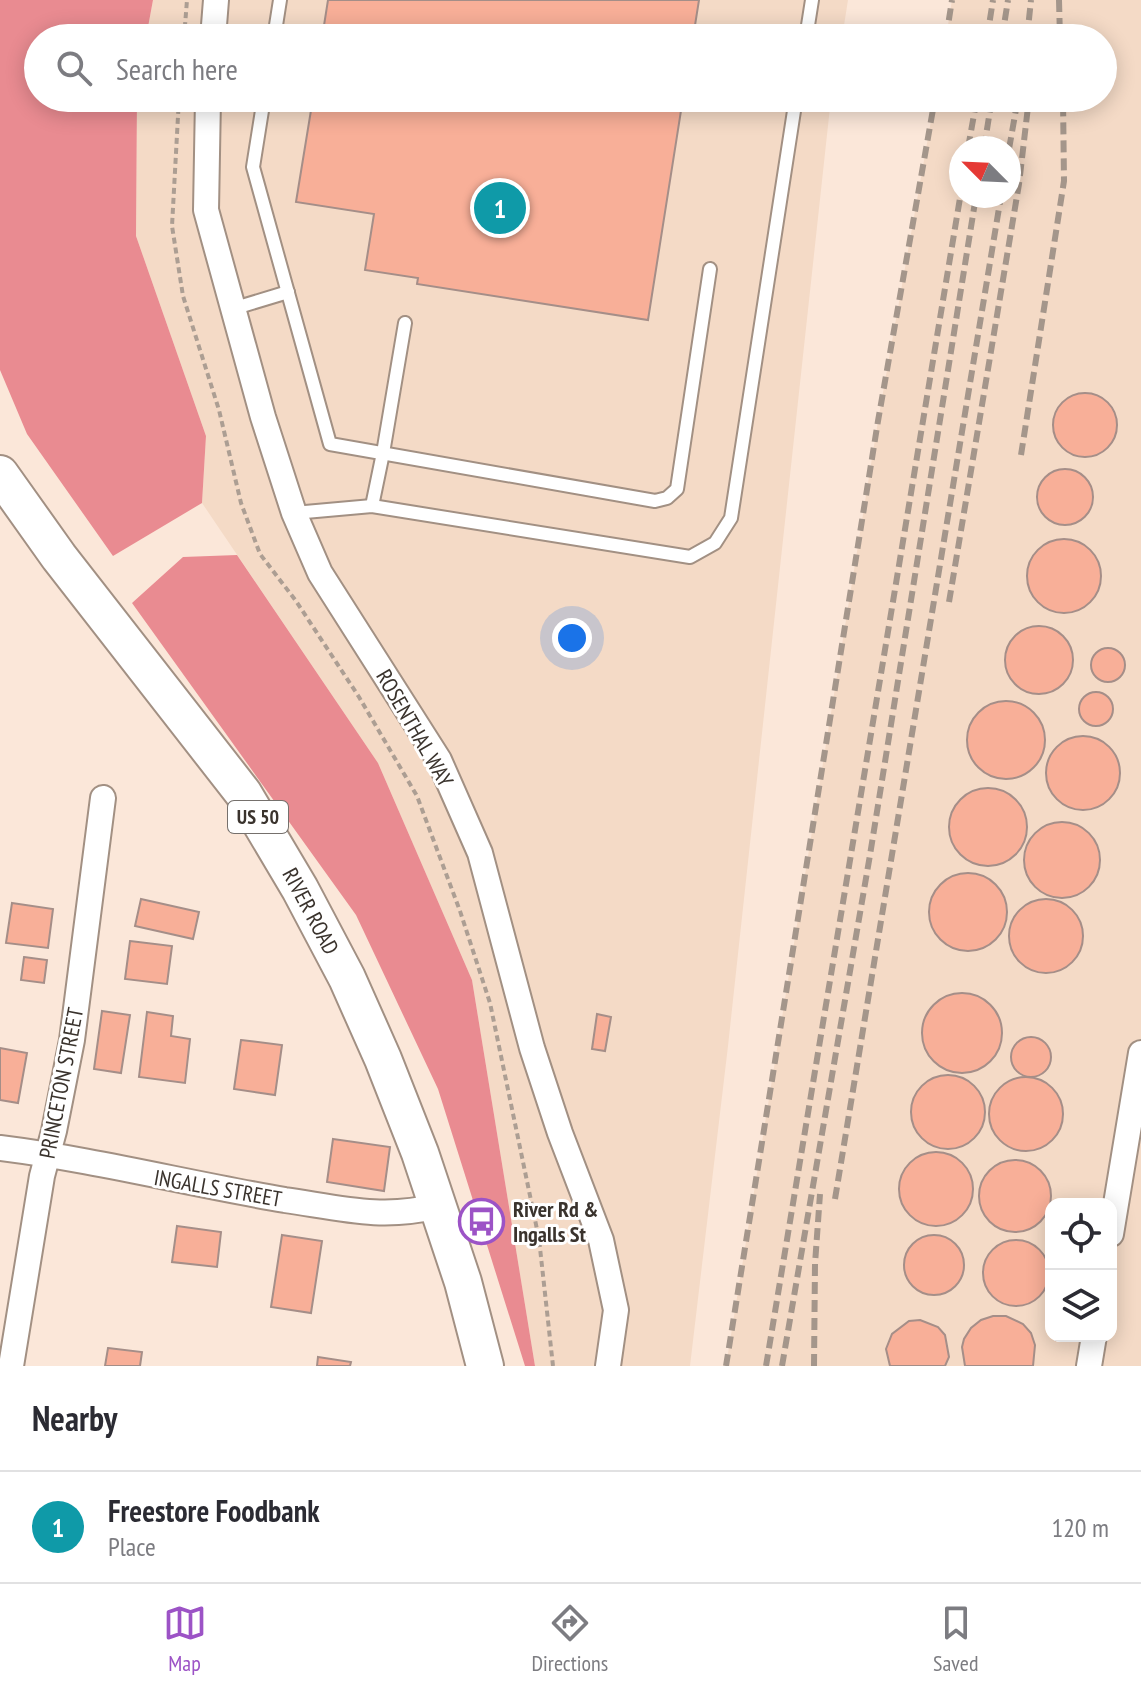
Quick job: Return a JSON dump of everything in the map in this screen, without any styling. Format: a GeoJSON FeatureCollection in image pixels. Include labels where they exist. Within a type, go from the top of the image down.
{"type":"FeatureCollection","features":[{"type":"Feature","properties":{"kind":"main road","name":"RIVER ROAD"},"geometry":{"type":"LineString","coordinates":[[0,474],[59,557],[243,793],[292,875],[347,978],[383,1059],[463,1282],[485,1366]]}},
{"type":"Feature","properties":{"kind":"street"},"geometry":{"type":"LineString","coordinates":[[214,24],[216,0]]}},
{"type":"Feature","properties":{"kind":"street","name":"ROSENTHAL WAY"},"geometry":{"type":"LineString","coordinates":[[208,112],[206,210],[232,309],[294,513],[320,573],[439,760],[480,853],[532,1048],[601,1240],[616,1310],[608,1366]]}},
{"type":"Feature","properties":{"kind":"street","name":"PRINCETON STREET"},"geometry":{"type":"LineString","coordinates":[[11,1366],[42,1176],[72,1040],[103,798]]}},
{"type":"Feature","properties":{"kind":"street"},"geometry":{"type":"LineString","coordinates":[[1117,1198],[1141,1053]]}},
{"type":"Feature","properties":{"kind":"street","name":"INGALLS STREET"},"geometry":{"type":"LineString","coordinates":[[0,1148],[48,1154],[200,1186],[362,1212],[394,1214],[437,1206]]}},
{"type":"Feature","properties":{"kind":"street"},"geometry":{"type":"LineString","coordinates":[[1089,1366],[1093,1342]]}},
{"type":"Feature","properties":{"kind":"lane"},"geometry":{"type":"LineString","coordinates":[[276,24],[280,0]]}},
{"type":"Feature","properties":{"kind":"lane"},"geometry":{"type":"LineString","coordinates":[[808,24],[812,0]]}},
{"type":"Feature","properties":{"kind":"lane"},"geometry":{"type":"LineString","coordinates":[[262,112],[253,167],[330,444],[655,501],[667,498],[677,489],[710,269]]}},
{"type":"Feature","properties":{"kind":"lane"},"geometry":{"type":"LineString","coordinates":[[294,513],[372,506],[690,557],[715,543],[731,518],[794,112]]}},
{"type":"Feature","properties":{"kind":"lane"},"geometry":{"type":"LineString","coordinates":[[232,309],[288,292]]}},
{"type":"Feature","properties":{"kind":"lane"},"geometry":{"type":"LineString","coordinates":[[372,506],[405,323]]}},
{"type":"Feature","properties":{"kind":"path"},"geometry":{"type":"LineString","coordinates":[[185,24],[187,0]]}},
{"type":"Feature","properties":{"kind":"path"},"geometry":{"type":"LineString","coordinates":[[178,112],[172,226],[183,296],[219,410],[241,503],[260,554],[296,601],[359,697],[417,796],[460,911],[490,1003],[539,1239],[553,1366]]}},
{"type":"Feature","properties":{"kind":"shaded area"},"geometry":{"type":"Polygon","coordinates":[[[0,0],[153,0],[149,24],[24,24],[24,112],[137,112],[136,236],[206,436],[202,503],[113,556],[27,434],[0,370],[0,0]]]}},
{"type":"Feature","properties":{"kind":"shaded area"},"geometry":{"type":"Polygon","coordinates":[[[153,0],[848,0],[844,24],[149,24],[153,0]]]}},
{"type":"Feature","properties":{"kind":"shaded area"},"geometry":{"type":"Polygon","coordinates":[[[952,0],[1141,0],[1141,1366],[726,1366],[878,421],[933,112],[1117,112],[1117,24],[948,24],[952,0]]]}},
{"type":"Feature","properties":{"kind":"shaded area"},"geometry":{"type":"Polygon","coordinates":[[[137,112],[829,112],[690,1366],[535,1366],[472,980],[378,763],[202,503],[206,436],[136,236],[137,112]]]}},
{"type":"Feature","properties":{"kind":"shaded area"},"geometry":{"type":"Polygon","coordinates":[[[237,555],[378,763],[472,980],[535,1366],[525,1366],[438,1089],[356,915],[132,603],[183,557],[237,555]]]}},
{"type":"Feature","properties":{"kind":"building"},"geometry":{"type":"Polygon","coordinates":[[[328,0],[699,0],[695,24],[324,24],[328,0]]]}},
{"type":"Feature","properties":{"kind":"building"},"geometry":{"type":"Polygon","coordinates":[[[311,112],[681,112],[648,320],[417,284],[418,278],[365,270],[374,214],[296,202],[311,112]]]}},
{"type":"Feature","properties":{"kind":"building"},"geometry":{"type":"Polygon","coordinates":[[[1085,393],[1097,395],[1108,402],[1115,413],[1115,437],[1108,448],[1097,455],[1085,457],[1073,455],[1062,448],[1055,437],[1053,425],[1055,413],[1062,402],[1073,395],[1085,393]]]}},
{"type":"Feature","properties":{"kind":"building"},"geometry":{"type":"Polygon","coordinates":[[[1065,469],[1085,477],[1093,497],[1085,517],[1065,525],[1045,517],[1037,497],[1045,477],[1065,469]]]}},
{"type":"Feature","properties":{"kind":"building"},"geometry":{"type":"Polygon","coordinates":[[[1064,539],[1078,542],[1090,550],[1098,562],[1101,576],[1098,590],[1090,602],[1078,610],[1064,613],[1050,610],[1038,602],[1030,590],[1027,576],[1030,562],[1038,550],[1050,542],[1064,539]]]}},
{"type":"Feature","properties":{"kind":"building"},"geometry":{"type":"Polygon","coordinates":[[[1032,626],[1046,626],[1058,631],[1068,641],[1073,660],[1068,679],[1058,689],[1046,694],[1032,694],[1020,689],[1010,679],[1005,667],[1005,653],[1010,641],[1020,631],[1032,626]]]}},
{"type":"Feature","properties":{"kind":"building"},"geometry":{"type":"Polygon","coordinates":[[[1108,648],[1120,653],[1125,665],[1120,677],[1108,682],[1096,677],[1091,665],[1096,653],[1108,648]]]}},
{"type":"Feature","properties":{"kind":"building"},"geometry":{"type":"Polygon","coordinates":[[[1096,692],[1108,697],[1113,709],[1108,721],[1096,726],[1084,721],[1079,709],[1084,697],[1096,692]]]}},
{"type":"Feature","properties":{"kind":"building"},"geometry":{"type":"Polygon","coordinates":[[[1006,701],[1021,704],[1033,713],[1042,725],[1045,740],[1042,755],[1033,767],[1021,776],[1006,779],[991,776],[979,767],[970,755],[967,740],[970,725],[979,713],[991,704],[1006,701]]]}},
{"type":"Feature","properties":{"kind":"building"},"geometry":{"type":"Polygon","coordinates":[[[1083,736],[1104,742],[1114,752],[1120,773],[1114,794],[1104,804],[1083,810],[1062,804],[1052,794],[1046,773],[1052,752],[1062,742],[1083,736]]]}},
{"type":"Feature","properties":{"kind":"building"},"geometry":{"type":"Polygon","coordinates":[[[980,788],[996,788],[1010,794],[1021,805],[1027,827],[1021,849],[1010,860],[996,866],[980,866],[966,860],[955,849],[949,835],[949,819],[955,805],[966,794],[980,788]]]}},
{"type":"Feature","properties":{"kind":"building"},"geometry":{"type":"Polygon","coordinates":[[[1062,822],[1077,825],[1089,833],[1097,845],[1100,860],[1097,875],[1089,887],[1077,895],[1062,898],[1047,895],[1035,887],[1027,875],[1024,860],[1027,845],[1035,833],[1047,825],[1062,822]]]}},
{"type":"Feature","properties":{"kind":"building"},"geometry":{"type":"Polygon","coordinates":[[[968,873],[983,876],[996,884],[1004,897],[1007,912],[1004,927],[996,940],[983,948],[968,951],[953,948],[940,940],[932,927],[929,912],[932,897],[940,884],[953,876],[968,873]]]}},
{"type":"Feature","properties":{"kind":"building"},"geometry":{"type":"Polygon","coordinates":[[[141,899],[199,912],[193,939],[135,926],[141,899]]]}},
{"type":"Feature","properties":{"kind":"building"},"geometry":{"type":"Polygon","coordinates":[[[1046,899],[1060,902],[1072,910],[1080,922],[1083,936],[1080,950],[1072,962],[1060,970],[1046,973],[1032,970],[1020,962],[1012,950],[1009,936],[1012,922],[1020,910],[1032,902],[1046,899]]]}},
{"type":"Feature","properties":{"kind":"building"},"geometry":{"type":"Polygon","coordinates":[[[12,903],[53,909],[48,948],[6,943],[12,903]]]}},
{"type":"Feature","properties":{"kind":"building"},"geometry":{"type":"Polygon","coordinates":[[[130,941],[172,946],[167,984],[125,979],[130,941]]]}},
{"type":"Feature","properties":{"kind":"building"},"geometry":{"type":"Polygon","coordinates":[[[24,957],[47,960],[44,983],[21,980],[24,957]]]}},
{"type":"Feature","properties":{"kind":"building"},"geometry":{"type":"Polygon","coordinates":[[[962,993],[977,996],[990,1005],[999,1018],[1002,1033],[999,1048],[990,1061],[977,1070],[962,1073],[947,1070],[934,1061],[925,1048],[922,1033],[925,1018],[934,1005],[947,996],[962,993]]]}},
{"type":"Feature","properties":{"kind":"building"},"geometry":{"type":"Polygon","coordinates":[[[102,1011],[130,1015],[121,1073],[94,1069],[102,1011]]]}},
{"type":"Feature","properties":{"kind":"building"},"geometry":{"type":"Polygon","coordinates":[[[147,1012],[173,1016],[171,1036],[190,1039],[185,1083],[139,1077],[147,1012]]]}},
{"type":"Feature","properties":{"kind":"building"},"geometry":{"type":"Polygon","coordinates":[[[597,1014],[611,1017],[605,1051],[592,1049],[597,1014]]]}},
{"type":"Feature","properties":{"kind":"building"},"geometry":{"type":"Polygon","coordinates":[[[1031,1037],[1045,1043],[1051,1057],[1045,1071],[1031,1077],[1017,1071],[1011,1057],[1017,1043],[1031,1037]]]}},
{"type":"Feature","properties":{"kind":"building"},"geometry":{"type":"Polygon","coordinates":[[[241,1040],[282,1045],[275,1095],[234,1089],[241,1040]]]}},
{"type":"Feature","properties":{"kind":"building"},"geometry":{"type":"Polygon","coordinates":[[[0,1048],[27,1053],[18,1103],[0,1100],[0,1048]]]}},
{"type":"Feature","properties":{"kind":"building"},"geometry":{"type":"Polygon","coordinates":[[[948,1075],[969,1081],[979,1091],[985,1112],[979,1133],[969,1143],[948,1149],[927,1143],[917,1133],[911,1112],[917,1091],[927,1081],[948,1075]]]}},
{"type":"Feature","properties":{"kind":"building"},"geometry":{"type":"Polygon","coordinates":[[[1026,1077],[1047,1083],[1057,1093],[1063,1114],[1057,1135],[1047,1145],[1026,1151],[1005,1145],[995,1135],[989,1114],[995,1093],[1005,1083],[1026,1077]]]}},
{"type":"Feature","properties":{"kind":"building"},"geometry":{"type":"Polygon","coordinates":[[[333,1139],[390,1147],[384,1191],[327,1182],[333,1139]]]}},
{"type":"Feature","properties":{"kind":"building"},"geometry":{"type":"Polygon","coordinates":[[[936,1152],[950,1155],[962,1163],[970,1175],[973,1189],[970,1203],[962,1215],[950,1223],[936,1226],[922,1223],[910,1215],[902,1203],[899,1189],[902,1175],[910,1163],[922,1155],[936,1152]]]}},
{"type":"Feature","properties":{"kind":"building"},"geometry":{"type":"Polygon","coordinates":[[[1008,1160],[1029,1162],[1041,1170],[1051,1189],[1051,1198],[1045,1198],[1045,1216],[1041,1222],[1022,1232],[1001,1230],[989,1222],[979,1203],[981,1182],[989,1170],[1008,1160]]]}},
{"type":"Feature","properties":{"kind":"building"},"geometry":{"type":"Polygon","coordinates":[[[177,1226],[221,1232],[217,1267],[172,1262],[177,1226]]]}},
{"type":"Feature","properties":{"kind":"building"},"geometry":{"type":"Polygon","coordinates":[[[282,1235],[322,1241],[311,1313],[271,1307],[282,1235]]]}},
{"type":"Feature","properties":{"kind":"building"},"geometry":{"type":"Polygon","coordinates":[[[934,1235],[945,1237],[955,1244],[962,1254],[962,1276],[955,1286],[945,1293],[934,1295],[923,1293],[913,1286],[906,1276],[904,1265],[906,1254],[913,1244],[923,1237],[934,1235]]]}},
{"type":"Feature","properties":{"kind":"building"},"geometry":{"type":"Polygon","coordinates":[[[1010,1241],[1022,1241],[1034,1246],[1043,1255],[1045,1288],[1034,1300],[1022,1305],[1010,1305],[998,1300],[989,1291],[984,1279],[984,1267],[989,1255],[998,1246],[1010,1241]]]}},
{"type":"Feature","properties":{"kind":"building"},"geometry":{"type":"Polygon","coordinates":[[[1006,1316],[1023,1324],[1031,1333],[1035,1345],[1033,1366],[965,1366],[964,1339],[981,1320],[1006,1316]]]}},
{"type":"Feature","properties":{"kind":"building"},"geometry":{"type":"Polygon","coordinates":[[[920,1320],[938,1327],[945,1335],[949,1357],[945,1366],[890,1366],[886,1349],[892,1334],[909,1321],[920,1320]]]}},
{"type":"Feature","properties":{"kind":"building"},"geometry":{"type":"Polygon","coordinates":[[[108,1348],[142,1352],[140,1366],[105,1366],[108,1348]]]}},
{"type":"Feature","properties":{"kind":"building"},"geometry":{"type":"Polygon","coordinates":[[[318,1357],[351,1362],[350,1366],[317,1366],[318,1357]]]}},
{"type":"Feature","properties":{"kind":"railway"},"geometry":{"type":"LineString","coordinates":[[948,24],[952,0]]}},
{"type":"Feature","properties":{"kind":"railway"},"geometry":{"type":"LineString","coordinates":[[989,24],[993,0]]}},
{"type":"Feature","properties":{"kind":"railway"},"geometry":{"type":"LineString","coordinates":[[1004,24],[1008,0]]}},
{"type":"Feature","properties":{"kind":"railway"},"geometry":{"type":"LineString","coordinates":[[1028,24],[1031,0]]}},
{"type":"Feature","properties":{"kind":"railway"},"geometry":{"type":"LineString","coordinates":[[1059,0],[1060,24]]}},
{"type":"Feature","properties":{"kind":"railway"},"geometry":{"type":"LineString","coordinates":[[726,1366],[878,421],[933,112]]}},
{"type":"Feature","properties":{"kind":"railway"},"geometry":{"type":"LineString","coordinates":[[970,136],[974,112]]}},
{"type":"Feature","properties":{"kind":"railway"},"geometry":{"type":"LineString","coordinates":[[986,136],[990,112]]}},
{"type":"Feature","properties":{"kind":"railway"},"geometry":{"type":"LineString","coordinates":[[1011,136],[1016,112]]}},
{"type":"Feature","properties":{"kind":"railway"},"geometry":{"type":"LineString","coordinates":[[949,602],[1019,184],[1027,112]]}},
{"type":"Feature","properties":{"kind":"railway"},"geometry":{"type":"LineString","coordinates":[[1021,455],[1064,181],[1063,112]]}},
{"type":"Feature","properties":{"kind":"railway"},"geometry":{"type":"LineString","coordinates":[[766,1366],[958,208]]}},
{"type":"Feature","properties":{"kind":"railway"},"geometry":{"type":"LineString","coordinates":[[782,1366],[870,855],[974,208]]}},
{"type":"Feature","properties":{"kind":"railway"},"geometry":{"type":"LineString","coordinates":[[835,1199],[999,208]]}},
{"type":"Feature","properties":{"kind":"railway"},"geometry":{"type":"LineString","coordinates":[[814,1366],[815,1264],[820,1194]]}},
{"type":"Feature","properties":{"kind":"place","name":"Freestore Foodbank"},"geometry":{"type":"Point","coordinates":[500,208]}},
{"type":"Feature","properties":{"kind":"place","name":"River Rd & Ingalls St"},"geometry":{"type":"Point","coordinates":[482,1222]}}]}
